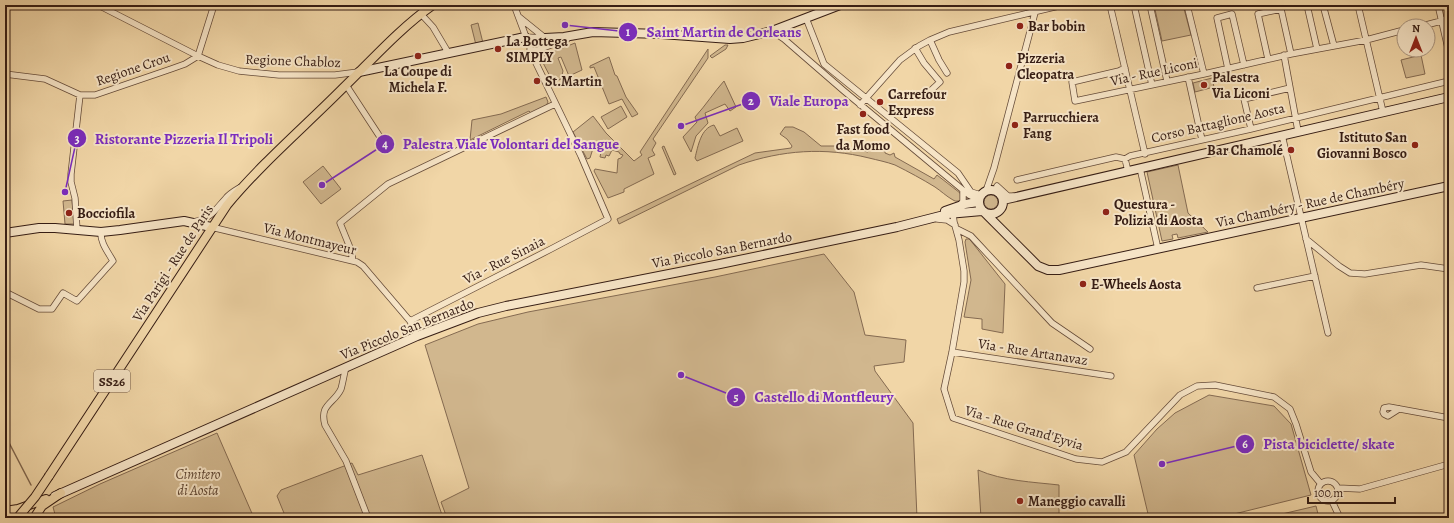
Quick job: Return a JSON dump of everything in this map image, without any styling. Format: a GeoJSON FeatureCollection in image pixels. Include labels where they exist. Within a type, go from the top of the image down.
{"type":"FeatureCollection","features":[{"type":"Feature","properties":{"kind":"main road","name":"Via Parigi - Rue de Paris"},"geometry":{"type":"LineString","coordinates":[[18,517],[35,497],[211,227],[227,205],[245,183],[359,72],[420,14],[433,5]]}},
{"type":"Feature","properties":{"kind":"main road"},"geometry":{"type":"LineString","coordinates":[[35,516],[42,506],[61,494]]}},
{"type":"Feature","properties":{"kind":"main road"},"geometry":{"type":"LineString","coordinates":[[5,511],[18,509],[46,499]]}},
{"type":"Feature","properties":{"kind":"main road"},"geometry":{"type":"LineString","coordinates":[[30,505],[35,507],[35,516]]}},
{"type":"Feature","properties":{"kind":"street","name":"Regione Chabloz"},"geometry":{"type":"LineString","coordinates":[[98,5],[198,56],[218,65],[238,71],[279,75],[336,75],[359,72]]}},
{"type":"Feature","properties":{"kind":"street"},"geometry":{"type":"LineString","coordinates":[[198,56],[214,5]]}},
{"type":"Feature","properties":{"kind":"street"},"geometry":{"type":"LineString","coordinates":[[353,261],[351,250],[340,223],[388,184],[555,104],[530,50],[514,5]]}},
{"type":"Feature","properties":{"kind":"street"},"geometry":{"type":"LineString","coordinates":[[359,72],[525,37],[545,38],[574,36],[594,32],[730,39],[755,36],[840,5]]}},
{"type":"Feature","properties":{"kind":"street"},"geometry":{"type":"LineString","coordinates":[[994,168],[980,198],[983,212],[990,215],[996,214],[1003,206],[1002,197],[994,178],[994,168],[1000,134],[1037,5]]}},
{"type":"Feature","properties":{"kind":"street"},"geometry":{"type":"LineString","coordinates":[[860,105],[900,60],[915,48],[930,40],[948,32],[1063,5]]}},
{"type":"Feature","properties":{"kind":"street"},"geometry":{"type":"LineString","coordinates":[[1110,5],[1145,154]]}},
{"type":"Feature","properties":{"kind":"street"},"geometry":{"type":"LineString","coordinates":[[1134,5],[1152,85]]}},
{"type":"Feature","properties":{"kind":"street"},"geometry":{"type":"LineString","coordinates":[[1150,5],[1167,81]]}},
{"type":"Feature","properties":{"kind":"street"},"geometry":{"type":"LineString","coordinates":[[1187,5],[1204,74]]}},
{"type":"Feature","properties":{"kind":"street"},"geometry":{"type":"LineString","coordinates":[[1307,5],[1317,49]]}},
{"type":"Feature","properties":{"kind":"street"},"geometry":{"type":"LineString","coordinates":[[1323,5],[1334,46]]}},
{"type":"Feature","properties":{"kind":"street"},"geometry":{"type":"LineString","coordinates":[[1358,5],[1383,112]]}},
{"type":"Feature","properties":{"kind":"street"},"geometry":{"type":"LineString","coordinates":[[1438,5],[1449,54]]}},
{"type":"Feature","properties":{"kind":"street"},"geometry":{"type":"LineString","coordinates":[[1268,59],[1258,14],[1281,9],[1290,54]]}},
{"type":"Feature","properties":{"kind":"street"},"geometry":{"type":"LineString","coordinates":[[420,14],[433,27],[448,54]]}},
{"type":"Feature","properties":{"kind":"street"},"geometry":{"type":"LineString","coordinates":[[1228,69],[1217,18],[1232,14],[1244,65]]}},
{"type":"Feature","properties":{"kind":"street"},"geometry":{"type":"LineString","coordinates":[[518,16],[545,38]]}},
{"type":"Feature","properties":{"kind":"street"},"geometry":{"type":"LineString","coordinates":[[806,18],[824,64],[958,173],[971,192],[980,198]]}},
{"type":"Feature","properties":{"kind":"street"},"geometry":{"type":"LineString","coordinates":[[1436,22],[1449,19]]}},
{"type":"Feature","properties":{"kind":"street"},"geometry":{"type":"LineString","coordinates":[[772,31],[784,39],[860,105],[969,195],[980,198],[992,190],[997,191],[1002,197]]}},
{"type":"Feature","properties":{"kind":"street","name":"Via - Rue Liconi"},"geometry":{"type":"LineString","coordinates":[[1125,68],[1119,71],[1072,82],[1075,101],[1228,69],[1290,54],[1366,40],[1396,32]]}},
{"type":"Feature","properties":{"kind":"street"},"geometry":{"type":"LineString","coordinates":[[530,50],[538,50],[574,36]]}},
{"type":"Feature","properties":{"kind":"street"},"geometry":{"type":"LineString","coordinates":[[535,61],[538,50],[546,42],[545,38]]}},
{"type":"Feature","properties":{"kind":"street"},"geometry":{"type":"LineString","coordinates":[[930,40],[947,73]]}},
{"type":"Feature","properties":{"kind":"street"},"geometry":{"type":"LineString","coordinates":[[915,48],[940,82],[927,94]]}},
{"type":"Feature","properties":{"kind":"street","name":"Regione Crou"},"geometry":{"type":"LineString","coordinates":[[5,74],[45,79],[80,95],[96,95],[137,82],[184,64],[198,56]]}},
{"type":"Feature","properties":{"kind":"street"},"geometry":{"type":"LineString","coordinates":[[1284,56],[1297,118],[1298,131]]}},
{"type":"Feature","properties":{"kind":"street"},"geometry":{"type":"LineString","coordinates":[[1188,77],[1202,140]]}},
{"type":"Feature","properties":{"kind":"street","name":"Corso Battaglione Aosta"},"geometry":{"type":"LineString","coordinates":[[1017,180],[1116,157],[1125,159],[1130,156],[1145,154],[1449,81]]}},
{"type":"Feature","properties":{"kind":"street"},"geometry":{"type":"LineString","coordinates":[[346,85],[382,140]]}},
{"type":"Feature","properties":{"kind":"street"},"geometry":{"type":"LineString","coordinates":[[1251,129],[1244,99],[1290,88]]}},
{"type":"Feature","properties":{"kind":"street"},"geometry":{"type":"LineString","coordinates":[[77,230],[75,198],[71,182],[71,174],[80,95]]}},
{"type":"Feature","properties":{"kind":"street","name":"Corso Battaglione Aosta"},"geometry":{"type":"LineString","coordinates":[[1002,197],[1032,194],[1449,97]]}},
{"type":"Feature","properties":{"kind":"street","name":"Via - Rue Sinaia"},"geometry":{"type":"LineString","coordinates":[[410,321],[545,253],[608,219],[555,104]]}},
{"type":"Feature","properties":{"kind":"street"},"geometry":{"type":"LineString","coordinates":[[1282,135],[1328,334]]}},
{"type":"Feature","properties":{"kind":"street"},"geometry":{"type":"LineString","coordinates":[[1125,159],[1128,171]]}},
{"type":"Feature","properties":{"kind":"street"},"geometry":{"type":"LineString","coordinates":[[1140,168],[1158,249]]}},
{"type":"Feature","properties":{"kind":"street"},"geometry":{"type":"LineString","coordinates":[[5,233],[39,228],[101,232],[204,220],[215,212],[227,196],[245,183]]}},
{"type":"Feature","properties":{"kind":"street","name":"Corso Battaglione Aosta"},"geometry":{"type":"LineString","coordinates":[[997,186],[1008,196],[1032,194]]}},
{"type":"Feature","properties":{"kind":"street","name":"Via Chambéry - Rue de Chambéry"},"geometry":{"type":"LineString","coordinates":[[983,212],[1038,266],[1048,270],[1059,270],[1449,186]]}},
{"type":"Feature","properties":{"kind":"street"},"geometry":{"type":"LineString","coordinates":[[960,206],[963,201],[963,190]]}},
{"type":"Feature","properties":{"kind":"street","name":"Via Piccolo San Bernardo"},"geometry":{"type":"LineString","coordinates":[[916,222],[980,198]]}},
{"type":"Feature","properties":{"kind":"street","name":"Via Piccolo San Bernardo"},"geometry":{"type":"LineString","coordinates":[[953,214],[955,210],[980,198]]}},
{"type":"Feature","properties":{"kind":"street","name":"Via Piccolo San Bernardo"},"geometry":{"type":"LineString","coordinates":[[46,499],[61,494],[417,336],[478,313],[506,306],[720,264],[953,214],[983,212]]}},
{"type":"Feature","properties":{"kind":"street","name":"Via - Rue Grand'Eyvia"},"geometry":{"type":"LineString","coordinates":[[953,214],[964,271],[964,282],[944,389],[953,418],[1076,459],[1102,462],[1126,452],[1180,395],[1197,386],[1215,385],[1274,397],[1290,409],[1312,472],[1321,484]]}},
{"type":"Feature","properties":{"kind":"street","name":"Via Piccolo San Bernardo"},"geometry":{"type":"LineString","coordinates":[[916,222],[940,218],[947,220],[971,236],[1052,323],[1090,349]]}},
{"type":"Feature","properties":{"kind":"street"},"geometry":{"type":"LineString","coordinates":[[192,222],[211,227]]}},
{"type":"Feature","properties":{"kind":"street","name":"Via Montmayeur"},"geometry":{"type":"LineString","coordinates":[[211,227],[353,261],[363,266],[410,321],[417,336]]}},
{"type":"Feature","properties":{"kind":"street"},"geometry":{"type":"LineString","coordinates":[[5,292],[39,309],[52,309],[63,293],[77,301],[113,261],[102,242],[100,236],[101,232]]}},
{"type":"Feature","properties":{"kind":"street"},"geometry":{"type":"LineString","coordinates":[[1306,239],[1350,273],[1370,273],[1421,265],[1449,269]]}},
{"type":"Feature","properties":{"kind":"street"},"geometry":{"type":"LineString","coordinates":[[1257,288],[1315,276]]}},
{"type":"Feature","properties":{"kind":"street","name":"Via - Rue Artanavaz"},"geometry":{"type":"LineString","coordinates":[[952,352],[1111,376]]}},
{"type":"Feature","properties":{"kind":"street"},"geometry":{"type":"LineString","coordinates":[[346,367],[340,390],[326,407],[323,419],[346,461],[368,518]]}},
{"type":"Feature","properties":{"kind":"street"},"geometry":{"type":"LineString","coordinates":[[1399,409],[1449,418]]}},
{"type":"Feature","properties":{"kind":"street"},"geometry":{"type":"LineString","coordinates":[[1338,488],[1360,488],[1449,464]]}},
{"type":"Feature","properties":{"kind":"street"},"geometry":{"type":"LineString","coordinates":[[1326,481],[1334,483],[1338,488],[1338,496],[1332,501],[1326,502],[1319,497],[1317,491],[1321,484],[1326,481]]}},
{"type":"Feature","properties":{"kind":"street"},"geometry":{"type":"LineString","coordinates":[[1332,501],[1340,518]]}},
{"type":"Feature","properties":{"kind":"green space"},"geometry":{"type":"Polygon","coordinates":[[[1154,5],[1183,5],[1191,35],[1162,41],[1154,5]]]}},
{"type":"Feature","properties":{"kind":"green space"},"geometry":{"type":"Polygon","coordinates":[[[478,23],[483,43],[476,45],[471,25],[478,23]]]}},
{"type":"Feature","properties":{"kind":"green space"},"geometry":{"type":"Polygon","coordinates":[[[575,43],[582,70],[569,76],[561,57],[558,58],[563,71],[561,79],[557,81],[555,86],[540,57],[575,43]]]}},
{"type":"Feature","properties":{"kind":"green space"},"geometry":{"type":"Polygon","coordinates":[[[725,45],[728,45],[726,49],[712,58],[710,56],[725,45]]]}},
{"type":"Feature","properties":{"kind":"green space"},"geometry":{"type":"Polygon","coordinates":[[[708,49],[708,58],[653,139],[656,143],[652,150],[655,155],[648,158],[654,174],[624,189],[624,192],[608,198],[594,171],[595,169],[617,173],[618,159],[623,155],[612,150],[609,156],[606,155],[605,158],[600,157],[602,147],[598,146],[598,143],[595,142],[590,158],[587,159],[573,132],[593,116],[606,133],[634,161],[642,155],[640,152],[708,49]]]}},
{"type":"Feature","properties":{"kind":"green space"},"geometry":{"type":"Polygon","coordinates":[[[609,57],[615,75],[617,76],[626,97],[638,114],[632,117],[622,99],[609,104],[594,67],[590,68],[590,66],[609,57]]]}},
{"type":"Feature","properties":{"kind":"green space"},"geometry":{"type":"Polygon","coordinates":[[[1409,58],[1422,58],[1425,74],[1406,78],[1401,60],[1409,58]]]}},
{"type":"Feature","properties":{"kind":"green space","name":"Palestra Via Liconi"},"geometry":{"type":"Polygon","coordinates":[[[1212,78],[1214,87],[1195,92],[1193,83],[1212,78]]]}},
{"type":"Feature","properties":{"kind":"green space"},"geometry":{"type":"Polygon","coordinates":[[[724,81],[736,107],[730,111],[725,104],[705,113],[708,123],[696,136],[691,152],[683,137],[697,122],[695,117],[724,81]]]}},
{"type":"Feature","properties":{"kind":"green space"},"geometry":{"type":"Polygon","coordinates":[[[546,97],[548,102],[546,106],[531,113],[529,111],[470,140],[472,120],[501,114],[546,97]]]}},
{"type":"Feature","properties":{"kind":"green space"},"geometry":{"type":"Polygon","coordinates":[[[621,106],[627,117],[608,129],[601,117],[621,106]]]}},
{"type":"Feature","properties":{"kind":"green space"},"geometry":{"type":"Polygon","coordinates":[[[714,125],[720,136],[737,128],[743,141],[697,161],[695,158],[701,138],[706,130],[714,125]]]}},
{"type":"Feature","properties":{"kind":"green space"},"geometry":{"type":"Polygon","coordinates":[[[785,127],[793,127],[804,132],[821,146],[838,146],[868,152],[871,148],[885,151],[885,153],[890,155],[894,153],[895,157],[934,179],[937,175],[960,193],[962,197],[961,200],[954,201],[925,181],[889,163],[836,152],[820,151],[787,153],[739,165],[619,224],[617,219],[755,153],[791,148],[792,146],[787,139],[780,134],[785,127]]]}},
{"type":"Feature","properties":{"kind":"green space"},"geometry":{"type":"Polygon","coordinates":[[[664,146],[676,174],[674,175],[662,147],[664,146]]]}},
{"type":"Feature","properties":{"kind":"green space"},"geometry":{"type":"Polygon","coordinates":[[[1178,165],[1188,213],[1208,232],[1178,238],[1177,234],[1172,235],[1173,239],[1162,241],[1147,172],[1178,165]]]}},
{"type":"Feature","properties":{"kind":"green space"},"geometry":{"type":"Polygon","coordinates":[[[323,166],[341,189],[321,204],[303,182],[323,166]]]}},
{"type":"Feature","properties":{"kind":"green space"},"geometry":{"type":"Polygon","coordinates":[[[988,195],[994,195],[998,199],[998,205],[994,209],[988,209],[984,205],[984,199],[988,195]]]}},
{"type":"Feature","properties":{"kind":"green space","name":"Bocciofila"},"geometry":{"type":"Polygon","coordinates":[[[72,200],[74,224],[65,224],[63,201],[72,200]]]}},
{"type":"Feature","properties":{"kind":"green space"},"geometry":{"type":"Polygon","coordinates":[[[966,239],[971,241],[1005,284],[1003,333],[982,329],[982,319],[964,317],[971,280],[965,242],[966,239]]]}},
{"type":"Feature","properties":{"kind":"green space"},"geometry":{"type":"Polygon","coordinates":[[[824,254],[854,292],[865,335],[906,340],[904,362],[874,366],[875,371],[913,423],[917,518],[447,518],[441,502],[469,488],[425,345],[478,324],[528,312],[715,277],[824,254]]]}},
{"type":"Feature","properties":{"kind":"green space"},"geometry":{"type":"Polygon","coordinates":[[[1209,395],[1274,406],[1291,424],[1311,495],[1218,518],[1149,518],[1134,455],[1157,429],[1175,413],[1209,395]]]}},
{"type":"Feature","properties":{"kind":"green space","name":"Cimitero di Aosta"},"geometry":{"type":"Polygon","coordinates":[[[217,433],[254,518],[56,518],[53,507],[100,484],[217,433]]]}},
{"type":"Feature","properties":{"kind":"green space"},"geometry":{"type":"Polygon","coordinates":[[[422,455],[443,518],[286,518],[277,496],[281,490],[352,463],[358,475],[422,455]]]}},
{"type":"Feature","properties":{"kind":"green space","name":"Maneggio cavalli"},"geometry":{"type":"Polygon","coordinates":[[[978,470],[1008,479],[1059,485],[1059,518],[981,518],[978,470]]]}},
{"type":"Feature","properties":{"kind":"green space"},"geometry":{"type":"Polygon","coordinates":[[[1316,506],[1319,518],[1265,518],[1316,506]]]}},
{"type":"Feature","properties":{"kind":"waterway"},"geometry":{"type":"LineString","coordinates":[[5,435],[31,485]]}},
{"type":"Feature","properties":{"kind":"place","name":"Saint Martin de Corleans"},"geometry":{"type":"Point","coordinates":[565,25]}},
{"type":"Feature","properties":{"kind":"place","name":"Bar bobin"},"geometry":{"type":"Point","coordinates":[1020,26]}},
{"type":"Feature","properties":{"kind":"place","name":"La Bottega SIMPLY"},"geometry":{"type":"Point","coordinates":[498,49]}},
{"type":"Feature","properties":{"kind":"place","name":"La Coupe di Michela F."},"geometry":{"type":"Point","coordinates":[418,56]}},
{"type":"Feature","properties":{"kind":"place","name":"Pizzeria Cleopatra"},"geometry":{"type":"Point","coordinates":[1009,66]}},
{"type":"Feature","properties":{"kind":"place","name":"St.Martin"},"geometry":{"type":"Point","coordinates":[537,81]}},
{"type":"Feature","properties":{"kind":"place","name":"Palestra Via Liconi"},"geometry":{"type":"Point","coordinates":[1204,85]}},
{"type":"Feature","properties":{"kind":"place","name":"Carrefour Express"},"geometry":{"type":"Point","coordinates":[880,102]}},
{"type":"Feature","properties":{"kind":"place","name":"Fast food da Momo"},"geometry":{"type":"Point","coordinates":[863,114]}},
{"type":"Feature","properties":{"kind":"place","name":"Parrucchiera Fang"},"geometry":{"type":"Point","coordinates":[1015,125]}},
{"type":"Feature","properties":{"kind":"place","name":"Viale Europa"},"geometry":{"type":"Point","coordinates":[681,126]}},
{"type":"Feature","properties":{"kind":"place","name":"Istituto San Giovanni Bosco"},"geometry":{"type":"Point","coordinates":[1415,145]}},
{"type":"Feature","properties":{"kind":"place","name":"Bar Chamolé"},"geometry":{"type":"Point","coordinates":[1291,150]}},
{"type":"Feature","properties":{"kind":"place","name":"Palestra Viale Volontari del Sangue"},"geometry":{"type":"Point","coordinates":[322,185]}},
{"type":"Feature","properties":{"kind":"place","name":"Ristorante Pizzeria Il Tripoli"},"geometry":{"type":"Point","coordinates":[65,192]}},
{"type":"Feature","properties":{"kind":"place","name":"Questura - Polizia di Aosta"},"geometry":{"type":"Point","coordinates":[1106,212]}},
{"type":"Feature","properties":{"kind":"place","name":"Bocciofila"},"geometry":{"type":"Point","coordinates":[69,213]}},
{"type":"Feature","properties":{"kind":"place","name":"E-Wheels Aosta"},"geometry":{"type":"Point","coordinates":[1083,284]}},
{"type":"Feature","properties":{"kind":"place","name":"Castello di Montfleury"},"geometry":{"type":"Point","coordinates":[681,375]}},
{"type":"Feature","properties":{"kind":"place","name":"Pista biciclette/ skate"},"geometry":{"type":"Point","coordinates":[1162,464]}},
{"type":"Feature","properties":{"kind":"place","name":"Maneggio cavalli"},"geometry":{"type":"Point","coordinates":[1020,501]}}]}
